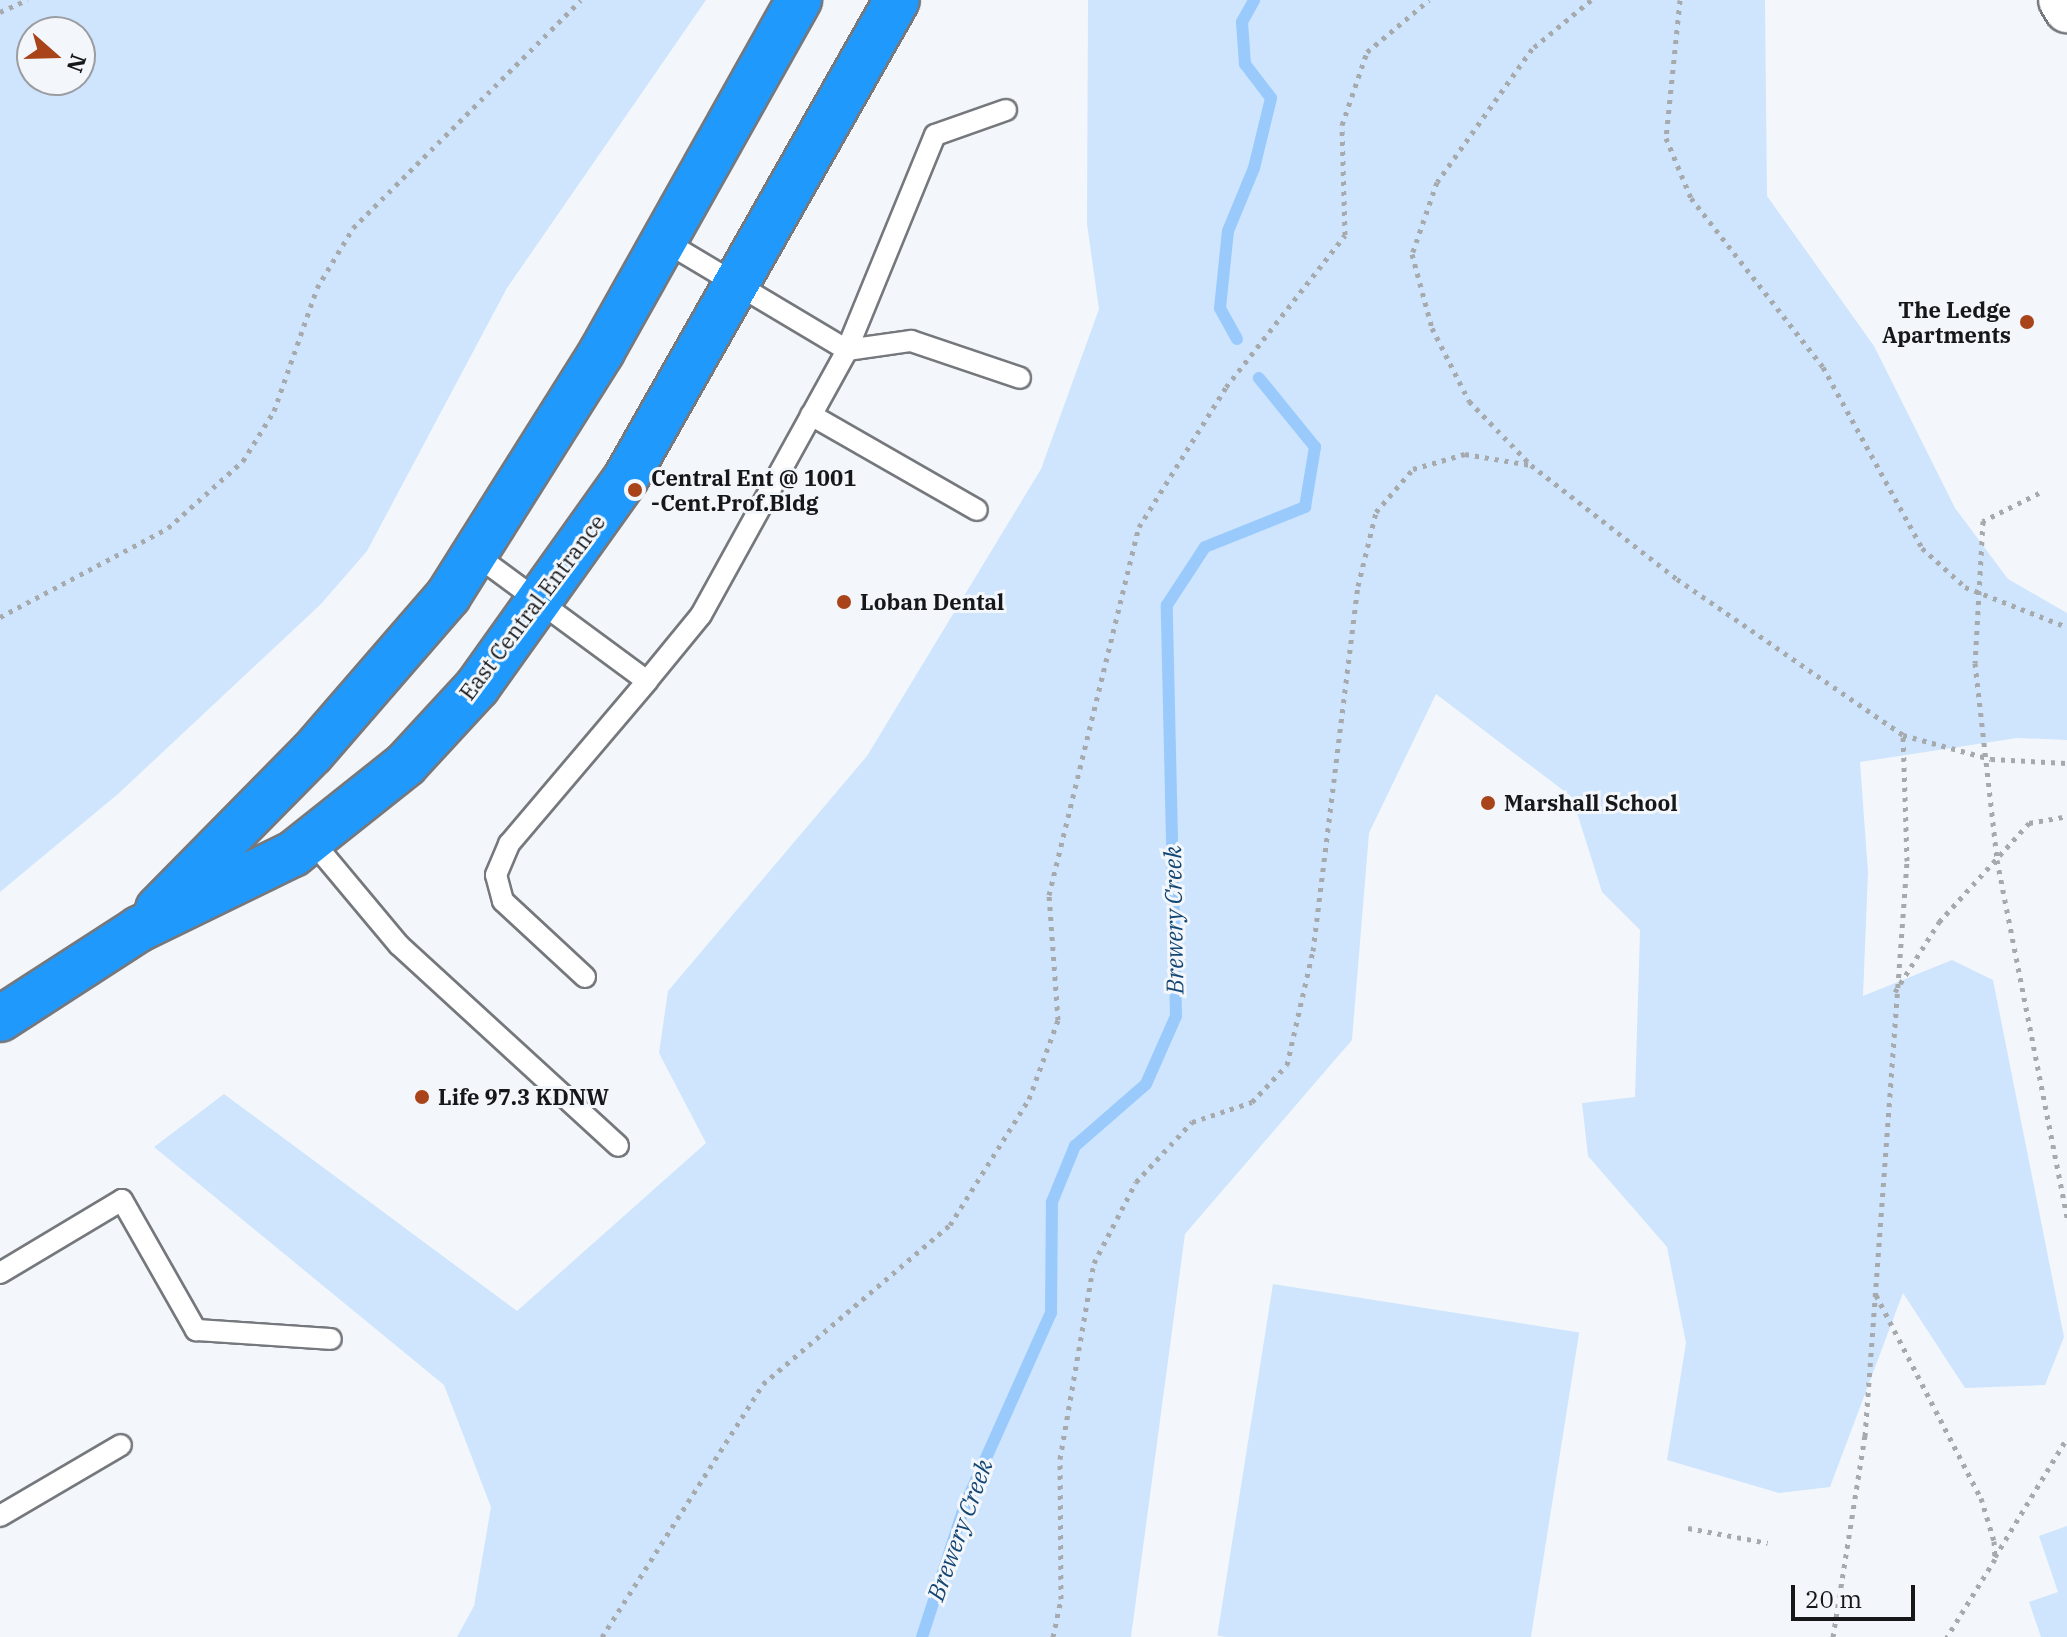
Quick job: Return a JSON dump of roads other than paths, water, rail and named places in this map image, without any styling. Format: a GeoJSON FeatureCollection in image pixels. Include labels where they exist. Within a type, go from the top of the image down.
{"type":"FeatureCollection","features":[{"type":"Feature","properties":{"kind":"highway","name":"East Central Entrance"},"geometry":{"type":"LineString","coordinates":[[139,929],[375,684],[476,555],[664,241],[799,0]]}},
{"type":"Feature","properties":{"kind":"highway","name":"East Central Entrance"},"geometry":{"type":"LineString","coordinates":[[0,1019],[139,929],[312,841],[406,764],[543,601],[626,478],[897,0]]}},
{"type":"Feature","properties":{"kind":"street"},"geometry":{"type":"LineString","coordinates":[[2061,0],[2067,10]]}},
{"type":"Feature","properties":{"kind":"lane"},"geometry":{"type":"LineString","coordinates":[[585,977],[503,901],[496,875],[509,844],[701,615],[847,350],[935,135],[1006,110]]}},
{"type":"Feature","properties":{"kind":"lane"},"geometry":{"type":"LineString","coordinates":[[664,241],[847,350],[911,341],[1020,378]]}},
{"type":"Feature","properties":{"kind":"lane"},"geometry":{"type":"LineString","coordinates":[[811,415],[977,510]]}},
{"type":"Feature","properties":{"kind":"lane"},"geometry":{"type":"LineString","coordinates":[[476,555],[543,601],[647,681]]}},
{"type":"Feature","properties":{"kind":"lane"},"geometry":{"type":"LineString","coordinates":[[312,841],[399,945],[618,1146]]}},
{"type":"Feature","properties":{"kind":"lane"},"geometry":{"type":"LineString","coordinates":[[0,1273],[122,1200],[196,1330],[331,1339]]}},
{"type":"Feature","properties":{"kind":"lane"},"geometry":{"type":"LineString","coordinates":[[0,1516],[121,1445]]}},
{"type":"Feature","properties":{"kind":"waterway","name":"Brewery Creek"},"geometry":{"type":"LineString","coordinates":[[1237,339],[1220,308],[1228,231],[1254,168],[1271,98],[1245,64],[1242,22],[1254,0]]}},
{"type":"Feature","properties":{"kind":"waterway","name":"Brewery Creek"},"geometry":{"type":"LineString","coordinates":[[922,1637],[965,1505],[1051,1313],[1052,1202],[1075,1146],[1146,1084],[1176,1016],[1167,605],[1205,547],[1305,507],[1315,447],[1259,378]]}},
{"type":"Feature","properties":{"kind":"place","name":"The Ledge Apartments"},"geometry":{"type":"Point","coordinates":[2027,322]}},
{"type":"Feature","properties":{"kind":"place","name":"Central Ent @ 1001 -Cent.Prof.Bldg"},"geometry":{"type":"Point","coordinates":[635,490]}},
{"type":"Feature","properties":{"kind":"place","name":"Loban Dental"},"geometry":{"type":"Point","coordinates":[844,602]}},
{"type":"Feature","properties":{"kind":"place","name":"Marshall School"},"geometry":{"type":"Point","coordinates":[1488,803]}},
{"type":"Feature","properties":{"kind":"place","name":"Life 97.3 KDNW"},"geometry":{"type":"Point","coordinates":[422,1097]}}]}
